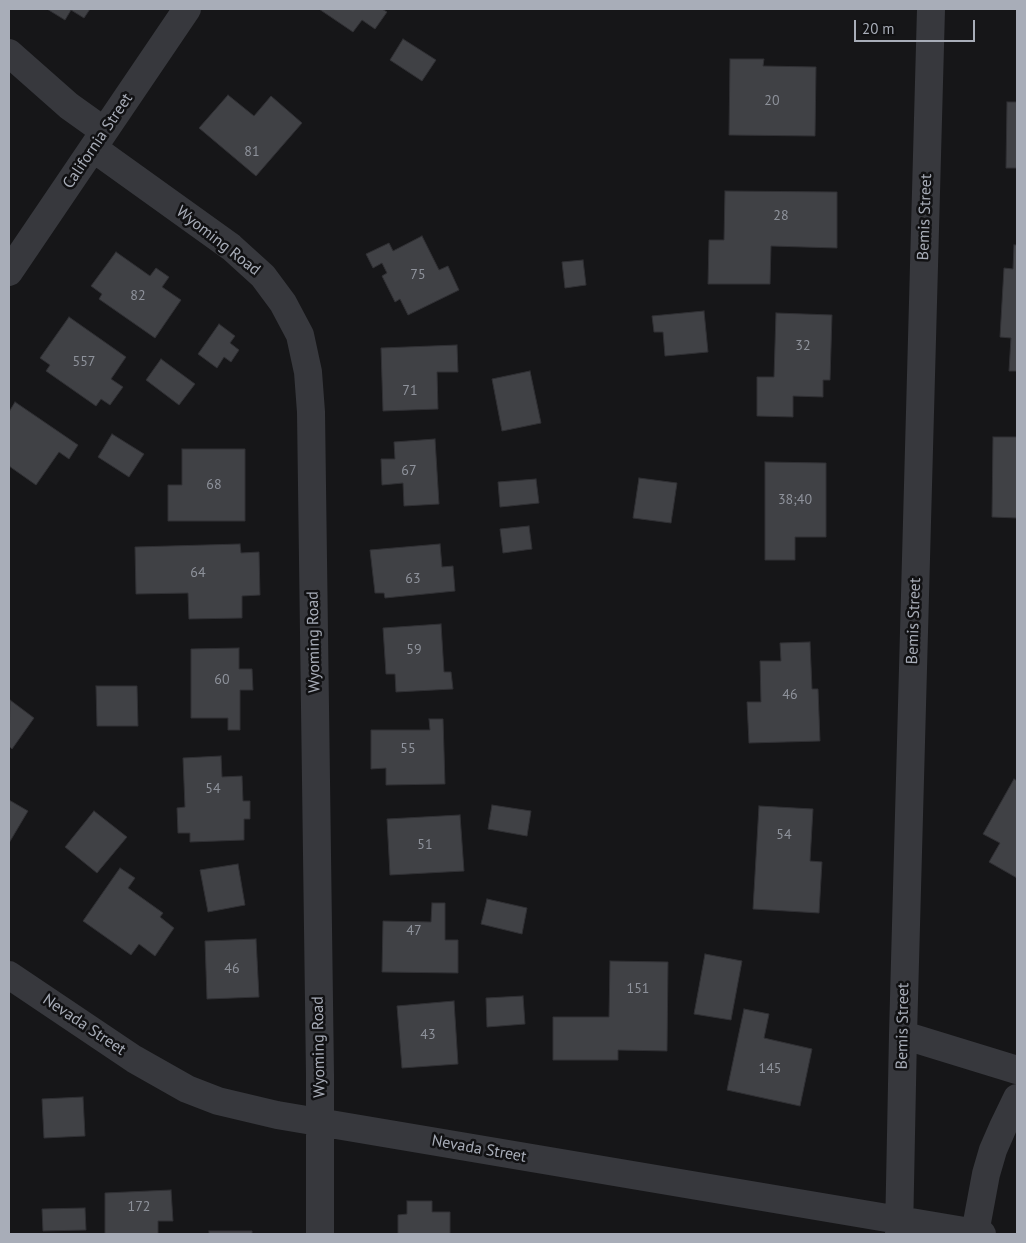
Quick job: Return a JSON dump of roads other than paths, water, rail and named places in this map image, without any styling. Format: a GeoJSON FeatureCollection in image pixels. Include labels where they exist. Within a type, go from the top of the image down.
{"type":"FeatureCollection","features":[{"type":"Feature","properties":{"kind":"street","name":"California Street"},"geometry":{"type":"LineString","coordinates":[[9,272],[186,9]]}},
{"type":"Feature","properties":{"kind":"street","name":"Bemis Street"},"geometry":{"type":"LineString","coordinates":[[899,1227],[902,1035],[931,9]]}},
{"type":"Feature","properties":{"kind":"street","name":"Wyoming Road"},"geometry":{"type":"LineString","coordinates":[[9,53],[69,106],[98,139],[231,247],[263,276],[283,302],[300,334],[308,372],[311,412],[320,1234]]}},
{"type":"Feature","properties":{"kind":"street","name":"Nevada Street"},"geometry":{"type":"LineString","coordinates":[[9,975],[134,1060],[187,1089],[218,1101],[247,1109],[899,1227],[978,1234]]}},
{"type":"Feature","properties":{"kind":"street"},"geometry":{"type":"LineString","coordinates":[[902,1035],[1017,1070]]}},
{"type":"Feature","properties":{"kind":"street"},"geometry":{"type":"LineString","coordinates":[[978,1234],[986,1174],[993,1150],[1017,1098]]}}]}
